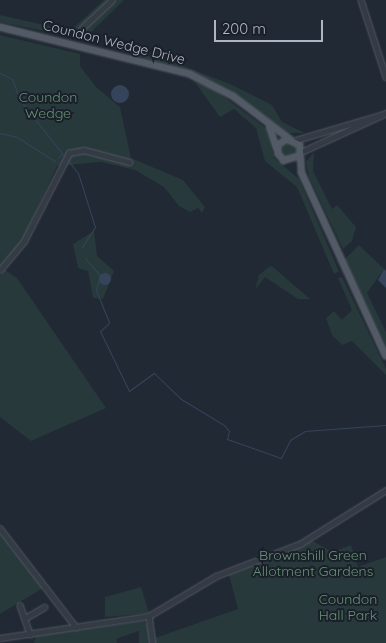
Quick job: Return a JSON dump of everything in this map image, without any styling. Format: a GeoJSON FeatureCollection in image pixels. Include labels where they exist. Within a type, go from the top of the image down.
{"type":"FeatureCollection","features":[{"type":"Feature","properties":{"kind":"main road","name":"Coundon Wedge Drive"},"geometry":{"type":"LineString","coordinates":[[0,27],[190,74],[232,96],[268,124],[293,140]]}},
{"type":"Feature","properties":{"kind":"main road"},"geometry":{"type":"LineString","coordinates":[[268,124],[279,157],[302,173]]}},
{"type":"Feature","properties":{"kind":"main road"},"geometry":{"type":"LineString","coordinates":[[277,148],[293,140],[300,154],[302,173],[386,356]]}},
{"type":"Feature","properties":{"kind":"main road"},"geometry":{"type":"LineString","coordinates":[[287,162],[300,154]]}},
{"type":"Feature","properties":{"kind":"street"},"geometry":{"type":"LineString","coordinates":[[81,29],[112,0]]}},
{"type":"Feature","properties":{"kind":"street"},"geometry":{"type":"LineString","coordinates":[[361,0],[386,77]]}},
{"type":"Feature","properties":{"kind":"street"},"geometry":{"type":"LineString","coordinates":[[293,140],[386,113]]}},
{"type":"Feature","properties":{"kind":"street"},"geometry":{"type":"LineString","coordinates":[[300,154],[386,113]]}},
{"type":"Feature","properties":{"kind":"street"},"geometry":{"type":"LineString","coordinates":[[0,270],[24,241],[69,153],[84,150],[129,162]]}},
{"type":"Feature","properties":{"kind":"street"},"geometry":{"type":"LineString","coordinates":[[0,638],[149,616],[216,576],[300,544],[386,490]]}},
{"type":"Feature","properties":{"kind":"street"},"geometry":{"type":"LineString","coordinates":[[0,528],[76,626]]}},
{"type":"Feature","properties":{"kind":"street"},"geometry":{"type":"LineString","coordinates":[[20,605],[27,617],[30,634]]}},
{"type":"Feature","properties":{"kind":"street"},"geometry":{"type":"LineString","coordinates":[[27,617],[44,607]]}},
{"type":"Feature","properties":{"kind":"street"},"geometry":{"type":"LineString","coordinates":[[149,616],[153,643]]}},
{"type":"Feature","properties":{"kind":"green space"},"geometry":{"type":"Polygon","coordinates":[[[104,0],[124,0],[84,39],[0,22],[0,15],[70,31],[104,0]]]}},
{"type":"Feature","properties":{"kind":"green space","name":"Coundon Wedge"},"geometry":{"type":"Polygon","coordinates":[[[0,35],[80,54],[80,66],[96,87],[120,107],[131,158],[183,180],[205,207],[202,213],[198,208],[190,212],[179,206],[164,187],[135,170],[101,162],[57,166],[22,241],[0,267],[0,35]]]}},
{"type":"Feature","properties":{"kind":"green space"},"geometry":{"type":"Polygon","coordinates":[[[100,43],[178,64],[230,84],[272,105],[282,122],[305,133],[289,133],[209,80],[100,43]]]}},
{"type":"Feature","properties":{"kind":"green space"},"geometry":{"type":"Polygon","coordinates":[[[194,81],[215,90],[267,129],[274,158],[299,179],[339,271],[334,274],[297,187],[265,161],[256,128],[234,109],[220,117],[194,81]]]}},
{"type":"Feature","properties":{"kind":"green space"},"geometry":{"type":"Polygon","coordinates":[[[289,143],[295,145],[297,151],[295,157],[289,159],[283,157],[281,151],[283,145],[289,143]]]}},
{"type":"Feature","properties":{"kind":"green space"},"geometry":{"type":"Polygon","coordinates":[[[314,152],[313,171],[332,209],[337,205],[356,227],[352,241],[343,249],[309,177],[306,162],[314,152]]]}},
{"type":"Feature","properties":{"kind":"green space"},"geometry":{"type":"Polygon","coordinates":[[[94,231],[97,256],[114,271],[103,299],[93,298],[88,271],[78,268],[73,244],[94,231]]]}},
{"type":"Feature","properties":{"kind":"green space"},"geometry":{"type":"Polygon","coordinates":[[[359,245],[384,269],[367,293],[386,332],[386,346],[345,259],[359,245]]]}},
{"type":"Feature","properties":{"kind":"green space"},"geometry":{"type":"Polygon","coordinates":[[[270,266],[310,299],[298,299],[265,277],[255,290],[259,275],[270,266]]]}},
{"type":"Feature","properties":{"kind":"green space"},"geometry":{"type":"Polygon","coordinates":[[[5,270],[17,278],[106,408],[31,441],[0,417],[0,275],[5,270]]]}},
{"type":"Feature","properties":{"kind":"green space"},"geometry":{"type":"Polygon","coordinates":[[[342,277],[386,369],[386,375],[352,341],[342,345],[332,335],[326,318],[334,311],[342,320],[352,310],[338,278],[342,277]]]}},
{"type":"Feature","properties":{"kind":"green space"},"geometry":{"type":"Polygon","coordinates":[[[0,534],[43,588],[0,614],[0,534]]]}},
{"type":"Feature","properties":{"kind":"green space","name":"Coundon Hall Park"},"geometry":{"type":"Polygon","coordinates":[[[313,541],[332,552],[351,545],[358,567],[386,557],[386,643],[155,643],[155,638],[238,609],[229,575],[313,541]]]}},
{"type":"Feature","properties":{"kind":"green space"},"geometry":{"type":"Polygon","coordinates":[[[141,587],[149,613],[105,617],[105,597],[141,587]]]}},
{"type":"Feature","properties":{"kind":"green space"},"geometry":{"type":"Polygon","coordinates":[[[143,621],[147,624],[151,643],[139,643],[139,631],[116,639],[117,643],[34,643],[36,636],[143,621]]]}},
{"type":"Feature","properties":{"kind":"water"},"geometry":{"type":"Polygon","coordinates":[[[120,85],[126,88],[129,94],[126,100],[120,103],[114,100],[111,94],[114,88],[120,85]]]}},
{"type":"Feature","properties":{"kind":"water"},"geometry":{"type":"Polygon","coordinates":[[[384,269],[386,271],[386,288],[378,280],[384,269]]]}},
{"type":"Feature","properties":{"kind":"water"},"geometry":{"type":"Polygon","coordinates":[[[105,273],[111,279],[105,285],[99,279],[105,273]]]}},
{"type":"Feature","properties":{"kind":"waterway"},"geometry":{"type":"LineString","coordinates":[[0,73],[12,79],[20,100],[64,156]]}},
{"type":"Feature","properties":{"kind":"waterway"},"geometry":{"type":"LineString","coordinates":[[0,133],[17,137],[56,162]]}},
{"type":"Feature","properties":{"kind":"waterway"},"geometry":{"type":"LineString","coordinates":[[58,158],[61,154]]}},
{"type":"Feature","properties":{"kind":"waterway"},"geometry":{"type":"LineString","coordinates":[[67,159],[78,173],[95,227],[82,247]]}},
{"type":"Feature","properties":{"kind":"waterway"},"geometry":{"type":"LineString","coordinates":[[85,258],[100,275],[96,290],[109,323],[100,331],[129,391],[154,373],[181,399],[224,425],[229,431],[227,439],[281,458],[290,440],[305,431],[386,425]]}},
{"type":"Feature","properties":{"kind":"park label","name":"Brownshill Green Allotment Gardens"},"geometry":{"type":"Point","coordinates":[313,564]}}]}
